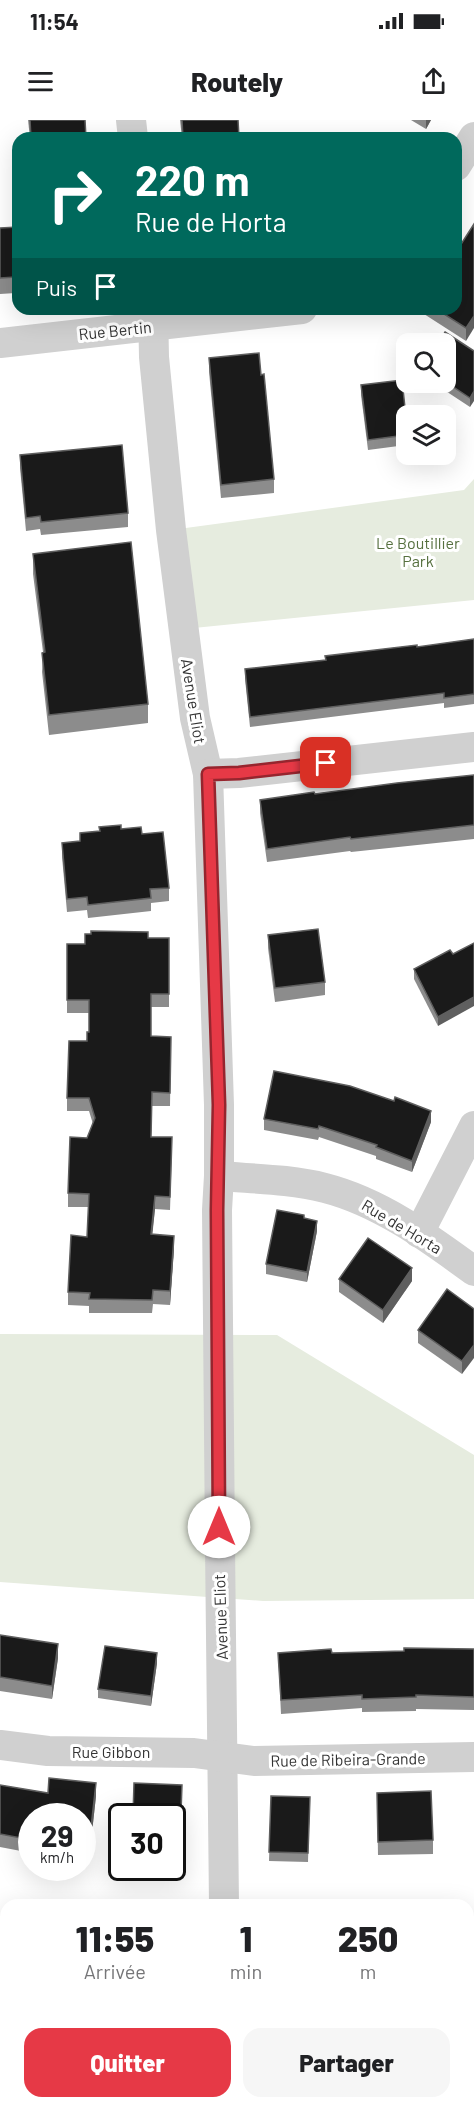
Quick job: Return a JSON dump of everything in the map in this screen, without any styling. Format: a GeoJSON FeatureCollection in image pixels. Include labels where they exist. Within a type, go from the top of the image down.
{"type":"FeatureCollection","features":[{"type":"Feature","properties":{"kind":"street"},"geometry":{"type":"LineString","coordinates":[[462,156],[474,137]]}},
{"type":"Feature","properties":{"kind":"street","name":"Rue Bertin"},"geometry":{"type":"LineString","coordinates":[[0,343],[153,318],[203,315]]}},
{"type":"Feature","properties":{"kind":"street","name":"Avenue Eliot"},"geometry":{"type":"LineString","coordinates":[[153,318],[154,357],[171,530],[195,718],[208,774],[219,1094],[217,1210],[219,1573],[224,1899]]}},
{"type":"Feature","properties":{"kind":"street"},"geometry":{"type":"LineString","coordinates":[[208,774],[239,773],[474,747]]}},
{"type":"Feature","properties":{"kind":"street"},"geometry":{"type":"LineString","coordinates":[[419,1233],[474,1126]]}},
{"type":"Feature","properties":{"kind":"street","name":"Rue de Horta"},"geometry":{"type":"LineString","coordinates":[[219,1176],[279,1179],[326,1188],[365,1201],[419,1233],[474,1271]]}},
{"type":"Feature","properties":{"kind":"street","name":"Rue Gibbon"},"geometry":{"type":"LineString","coordinates":[[0,1745],[48,1751],[184,1752],[223,1757]]}},
{"type":"Feature","properties":{"kind":"street","name":"Rue de Ribeira-Grande"},"geometry":{"type":"LineString","coordinates":[[223,1757],[254,1761],[474,1757]]}},
{"type":"Feature","properties":{"kind":"green space","name":"Le Boutillier Park"},"geometry":{"type":"Polygon","coordinates":[[[474,479],[474,600],[184,629],[171,530],[464,490],[474,479]]]}},
{"type":"Feature","properties":{"kind":"green space"},"geometry":{"type":"Polygon","coordinates":[[[0,1334],[277,1335],[474,1455],[474,1599],[263,1601],[0,1582],[0,1334]]]}},
{"type":"Feature","properties":{"kind":"building"},"geometry":{"type":"Polygon","coordinates":[[[30,120],[85,120],[86,132],[31,132],[30,120]]]}},
{"type":"Feature","properties":{"kind":"building"},"geometry":{"type":"Polygon","coordinates":[[[182,120],[238,120],[239,132],[183,132],[182,120]]]}},
{"type":"Feature","properties":{"kind":"building"},"geometry":{"type":"Polygon","coordinates":[[[474,224],[474,316],[466,328],[445,315],[462,315],[462,243],[474,224]]]}},
{"type":"Feature","properties":{"kind":"building"},"geometry":{"type":"Polygon","coordinates":[[[12,227],[12,277],[0,278],[0,228],[12,227]]]}},
{"type":"Feature","properties":{"kind":"building"},"geometry":{"type":"Polygon","coordinates":[[[456,339],[474,351],[474,391],[470,398],[456,389],[456,339]]]}},
{"type":"Feature","properties":{"kind":"building"},"geometry":{"type":"Polygon","coordinates":[[[259,353],[261,375],[264,374],[274,479],[221,485],[209,358],[259,353]]]}},
{"type":"Feature","properties":{"kind":"building"},"geometry":{"type":"Polygon","coordinates":[[[396,381],[396,393],[403,393],[405,405],[396,405],[396,436],[368,440],[361,385],[396,381]]]}},
{"type":"Feature","properties":{"kind":"building"},"geometry":{"type":"Polygon","coordinates":[[[122,445],[128,513],[41,522],[40,516],[26,518],[20,455],[122,445]]]}},
{"type":"Feature","properties":{"kind":"building"},"geometry":{"type":"Polygon","coordinates":[[[131,542],[148,704],[49,715],[42,653],[45,652],[33,554],[131,542]]]}},
{"type":"Feature","properties":{"kind":"building"},"geometry":{"type":"Polygon","coordinates":[[[474,639],[474,694],[444,698],[444,693],[250,717],[245,669],[326,660],[325,656],[474,639]]]}},
{"type":"Feature","properties":{"kind":"building"},"geometry":{"type":"Polygon","coordinates":[[[474,775],[474,825],[351,839],[350,837],[267,849],[260,800],[474,775]]]}},
{"type":"Feature","properties":{"kind":"building"},"geometry":{"type":"Polygon","coordinates":[[[121,825],[121,829],[141,827],[142,834],[163,832],[169,888],[150,889],[151,898],[88,905],[87,897],[67,899],[62,843],[80,841],[80,833],[100,831],[99,827],[121,825]]]}},
{"type":"Feature","properties":{"kind":"building"},"geometry":{"type":"Polygon","coordinates":[[[318,929],[325,982],[275,988],[268,935],[318,929]]]}},
{"type":"Feature","properties":{"kind":"building"},"geometry":{"type":"Polygon","coordinates":[[[91,931],[148,932],[148,938],[169,938],[169,994],[151,994],[151,1036],[171,1037],[170,1093],[152,1092],[151,1137],[172,1137],[170,1197],[155,1196],[151,1234],[174,1236],[170,1291],[153,1290],[152,1300],[89,1299],[90,1293],[68,1292],[71,1235],[87,1237],[89,1194],[68,1193],[70,1137],[87,1138],[95,1118],[89,1098],[67,1098],[69,1041],[87,1041],[89,1000],[67,1000],[67,944],[85,944],[85,934],[91,934],[91,931]]]}},
{"type":"Feature","properties":{"kind":"building"},"geometry":{"type":"Polygon","coordinates":[[[474,943],[474,997],[438,1017],[414,969],[450,950],[453,954],[474,943]]]}},
{"type":"Feature","properties":{"kind":"building"},"geometry":{"type":"Polygon","coordinates":[[[274,1071],[350,1086],[394,1101],[395,1097],[431,1111],[412,1161],[376,1147],[377,1145],[319,1126],[318,1129],[264,1119],[274,1071]]]}},
{"type":"Feature","properties":{"kind":"building"},"geometry":{"type":"Polygon","coordinates":[[[277,1210],[304,1215],[304,1218],[317,1221],[307,1272],[266,1264],[277,1210]]]}},
{"type":"Feature","properties":{"kind":"building"},"geometry":{"type":"Polygon","coordinates":[[[368,1238],[412,1268],[383,1310],[339,1279],[368,1238]]]}},
{"type":"Feature","properties":{"kind":"building"},"geometry":{"type":"Polygon","coordinates":[[[447,1289],[474,1309],[474,1345],[462,1361],[418,1330],[447,1289]]]}},
{"type":"Feature","properties":{"kind":"building"},"geometry":{"type":"Polygon","coordinates":[[[0,1635],[58,1644],[52,1686],[0,1677],[0,1635]]]}},
{"type":"Feature","properties":{"kind":"building"},"geometry":{"type":"Polygon","coordinates":[[[105,1646],[157,1653],[151,1696],[98,1689],[105,1646]]]}},
{"type":"Feature","properties":{"kind":"building"},"geometry":{"type":"Polygon","coordinates":[[[404,1648],[474,1649],[474,1697],[416,1695],[416,1697],[362,1699],[362,1695],[281,1700],[278,1653],[331,1649],[332,1653],[404,1651],[404,1648]]]}},
{"type":"Feature","properties":{"kind":"building"},"geometry":{"type":"Polygon","coordinates":[[[49,1778],[96,1783],[94,1803],[18,1803],[18,1837],[0,1834],[0,1785],[48,1793],[49,1778]]]}},
{"type":"Feature","properties":{"kind":"building"},"geometry":{"type":"Polygon","coordinates":[[[134,1783],[182,1785],[181,1803],[133,1803],[134,1783]]]}},
{"type":"Feature","properties":{"kind":"building"},"geometry":{"type":"Polygon","coordinates":[[[431,1791],[433,1840],[378,1842],[377,1793],[431,1791]]]}},
{"type":"Feature","properties":{"kind":"building"},"geometry":{"type":"Polygon","coordinates":[[[271,1796],[310,1797],[308,1853],[269,1852],[271,1796]]]}},
{"type":"Feature","properties":{"kind":"route"},"geometry":{"type":"LineString","coordinates":[[219,1527],[217,1210],[219,1105],[208,774],[239,773],[326,763]]}}]}
